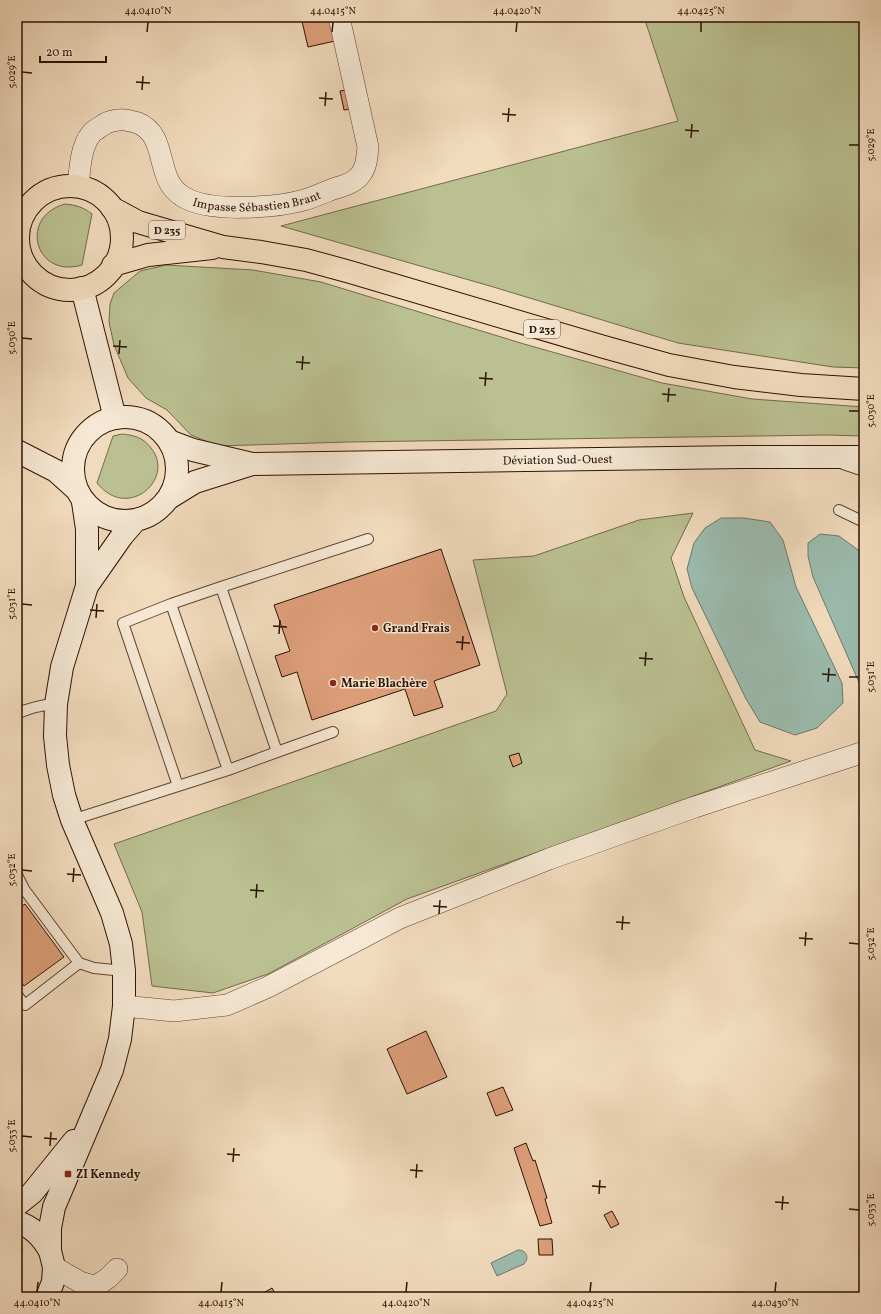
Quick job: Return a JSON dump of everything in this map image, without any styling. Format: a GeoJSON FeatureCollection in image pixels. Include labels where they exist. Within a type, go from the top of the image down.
{"type":"FeatureCollection","features":[{"type":"Feature","properties":{"kind":"main road"},"geometry":{"type":"LineString","coordinates":[[78,186],[88,189],[101,196],[112,208],[120,223],[121,240],[118,256],[110,271],[97,282],[82,288],[65,290],[49,286],[24,272],[24,264],[19,249],[19,219],[30,204],[42,194],[56,188],[78,186]]}},
{"type":"Feature","properties":{"kind":"main road","name":"D 235"},"geometry":{"type":"LineString","coordinates":[[112,208],[138,222],[223,247],[306,260],[604,347],[669,364],[734,377],[800,385],[864,389]]}},
{"type":"Feature","properties":{"kind":"main road","name":"D 235"},"geometry":{"type":"LineString","coordinates":[[113,265],[148,255],[223,247]]}},
{"type":"Feature","properties":{"kind":"street","name":"Impasse Sébastien Brant"},"geometry":{"type":"LineString","coordinates":[[78,186],[84,148],[91,134],[105,123],[123,120],[139,123],[151,132],[159,145],[163,169],[170,183],[181,196],[198,203],[239,208],[285,204],[304,200],[352,182],[361,174],[367,161],[368,147],[339,17]]}},
{"type":"Feature","properties":{"kind":"street"},"geometry":{"type":"LineString","coordinates":[[82,288],[115,418]]}},
{"type":"Feature","properties":{"kind":"street"},"geometry":{"type":"LineString","coordinates":[[17,451],[56,471],[80,495],[94,512],[107,519],[121,522],[135,521],[160,509],[169,498],[175,484],[177,469],[175,454],[169,440],[161,430],[139,418],[122,416],[105,420],[93,427],[83,437],[76,448],[72,462],[72,475],[80,495],[87,529],[87,586],[62,667],[56,704],[58,765],[64,795],[72,820],[112,913],[121,944],[124,971],[124,1006],[120,1039],[112,1070],[54,1207],[50,1228],[53,1282],[47,1297]]}},
{"type":"Feature","properties":{"kind":"street"},"geometry":{"type":"LineString","coordinates":[[169,440],[193,450],[252,464]]}},
{"type":"Feature","properties":{"kind":"street","name":"Déviation Sud-Ouest"},"geometry":{"type":"LineString","coordinates":[[252,464],[820,456],[864,457]]}},
{"type":"Feature","properties":{"kind":"street"},"geometry":{"type":"LineString","coordinates":[[169,498],[195,482],[252,464]]}},
{"type":"Feature","properties":{"kind":"street"},"geometry":{"type":"LineString","coordinates":[[87,586],[122,536],[135,521]]}},
{"type":"Feature","properties":{"kind":"street"},"geometry":{"type":"LineString","coordinates":[[124,1006],[174,1011],[227,1005],[268,986],[400,918],[549,860],[695,806],[864,752]]}},
{"type":"Feature","properties":{"kind":"street"},"geometry":{"type":"LineString","coordinates":[[17,1205],[32,1193],[92,1118]]}},
{"type":"Feature","properties":{"kind":"street"},"geometry":{"type":"LineString","coordinates":[[17,1222],[32,1229],[42,1239],[52,1259],[80,1282],[88,1292],[108,1278],[117,1269]]}},
{"type":"Feature","properties":{"kind":"lane"},"geometry":{"type":"LineString","coordinates":[[820,456],[864,471]]}},
{"type":"Feature","properties":{"kind":"lane"},"geometry":{"type":"LineString","coordinates":[[839,510],[864,522]]}},
{"type":"Feature","properties":{"kind":"lane"},"geometry":{"type":"LineString","coordinates":[[178,786],[123,623],[171,604],[368,539]]}},
{"type":"Feature","properties":{"kind":"lane"},"geometry":{"type":"LineString","coordinates":[[221,587],[277,752]]}},
{"type":"Feature","properties":{"kind":"lane"},"geometry":{"type":"LineString","coordinates":[[171,604],[228,770]]}},
{"type":"Feature","properties":{"kind":"lane"},"geometry":{"type":"LineString","coordinates":[[17,714],[26,709],[56,704]]}},
{"type":"Feature","properties":{"kind":"lane"},"geometry":{"type":"LineString","coordinates":[[72,820],[228,770],[333,732]]}},
{"type":"Feature","properties":{"kind":"lane"},"geometry":{"type":"LineString","coordinates":[[17,875],[21,891],[79,962],[94,968],[124,971]]}},
{"type":"Feature","properties":{"kind":"lane"},"geometry":{"type":"LineString","coordinates":[[17,995],[24,1005],[79,962]]}},
{"type":"Feature","properties":{"kind":"green space"},"geometry":{"type":"Polygon","coordinates":[[[644,17],[864,17],[864,368],[833,367],[678,343],[490,286],[281,226],[678,121],[644,17]]]}},
{"type":"Feature","properties":{"kind":"green space"},"geometry":{"type":"Polygon","coordinates":[[[65,204],[79,207],[92,214],[82,265],[66,267],[53,263],[44,255],[38,245],[37,233],[41,221],[50,211],[65,204]]]}},
{"type":"Feature","properties":{"kind":"green space"},"geometry":{"type":"Polygon","coordinates":[[[166,265],[253,270],[321,282],[524,344],[662,383],[752,399],[864,407],[864,436],[826,435],[348,442],[218,446],[191,435],[167,410],[146,398],[128,378],[114,345],[109,322],[110,304],[114,293],[140,271],[166,265]]]}},
{"type":"Feature","properties":{"kind":"green space"},"geometry":{"type":"Polygon","coordinates":[[[122,434],[131,435],[145,442],[151,448],[157,460],[157,472],[153,483],[145,491],[134,497],[122,498],[109,494],[97,483],[113,436],[122,434]]]}},
{"type":"Feature","properties":{"kind":"green space"},"geometry":{"type":"Polygon","coordinates":[[[693,513],[671,558],[684,597],[755,750],[791,761],[407,899],[268,974],[213,993],[152,986],[142,912],[114,844],[496,711],[507,694],[473,560],[534,556],[639,520],[693,513]]]}},
{"type":"Feature","properties":{"kind":"green space"},"geometry":{"type":"Polygon","coordinates":[[[17,1243],[22,1247],[19,1295],[17,1296],[17,1243]]]}},
{"type":"Feature","properties":{"kind":"shaded area"},"geometry":{"type":"Polygon","coordinates":[[[721,518],[744,518],[770,522],[783,540],[796,587],[842,683],[843,703],[817,728],[795,735],[760,722],[746,699],[692,588],[687,569],[694,543],[705,528],[721,518]]]}},
{"type":"Feature","properties":{"kind":"shaded area"},"geometry":{"type":"Polygon","coordinates":[[[820,534],[839,536],[861,552],[864,557],[864,691],[813,577],[808,556],[808,543],[820,534]]]}},
{"type":"Feature","properties":{"kind":"shaded area"},"geometry":{"type":"Polygon","coordinates":[[[518,1250],[523,1251],[527,1256],[524,1264],[497,1276],[491,1263],[518,1250]]]}},
{"type":"Feature","properties":{"kind":"building"},"geometry":{"type":"Polygon","coordinates":[[[301,17],[329,17],[335,41],[308,47],[301,17]]]}},
{"type":"Feature","properties":{"kind":"building"},"geometry":{"type":"Polygon","coordinates":[[[346,90],[350,109],[344,110],[340,91],[346,90]]]}},
{"type":"Feature","properties":{"kind":"building","name":"Grand Frais"},"geometry":{"type":"Polygon","coordinates":[[[441,549],[480,665],[434,681],[443,707],[414,716],[405,689],[312,720],[297,672],[282,677],[275,656],[290,651],[274,605],[441,549]]]}},
{"type":"Feature","properties":{"kind":"building"},"geometry":{"type":"Polygon","coordinates":[[[519,753],[522,763],[513,767],[509,756],[519,753]]]}},
{"type":"Feature","properties":{"kind":"building"},"geometry":{"type":"Polygon","coordinates":[[[25,904],[64,957],[24,986],[17,976],[17,909],[25,904]]]}},
{"type":"Feature","properties":{"kind":"building"},"geometry":{"type":"Polygon","coordinates":[[[426,1031],[447,1077],[407,1094],[387,1049],[426,1031]]]}},
{"type":"Feature","properties":{"kind":"building"},"geometry":{"type":"Polygon","coordinates":[[[503,1087],[513,1110],[496,1116],[487,1093],[503,1087]]]}},
{"type":"Feature","properties":{"kind":"building"},"geometry":{"type":"Polygon","coordinates":[[[526,1143],[533,1161],[535,1160],[547,1198],[545,1199],[552,1223],[540,1226],[514,1148],[526,1143]]]}},
{"type":"Feature","properties":{"kind":"building"},"geometry":{"type":"Polygon","coordinates":[[[612,1211],[619,1224],[611,1228],[604,1215],[612,1211]]]}},
{"type":"Feature","properties":{"kind":"building"},"geometry":{"type":"Polygon","coordinates":[[[538,1239],[552,1239],[553,1255],[539,1255],[538,1239]]]}},
{"type":"Feature","properties":{"kind":"building"},"geometry":{"type":"Polygon","coordinates":[[[272,1288],[277,1297],[261,1297],[260,1295],[272,1288]]]}},
{"type":"Feature","properties":{"kind":"place","name":"Grand Frais"},"geometry":{"type":"Point","coordinates":[375,628]}},
{"type":"Feature","properties":{"kind":"place","name":"Marie Blachère"},"geometry":{"type":"Point","coordinates":[333,683]}},
{"type":"Feature","properties":{"kind":"place","name":"ZI Kennedy"},"geometry":{"type":"Point","coordinates":[68,1174]}}]}
